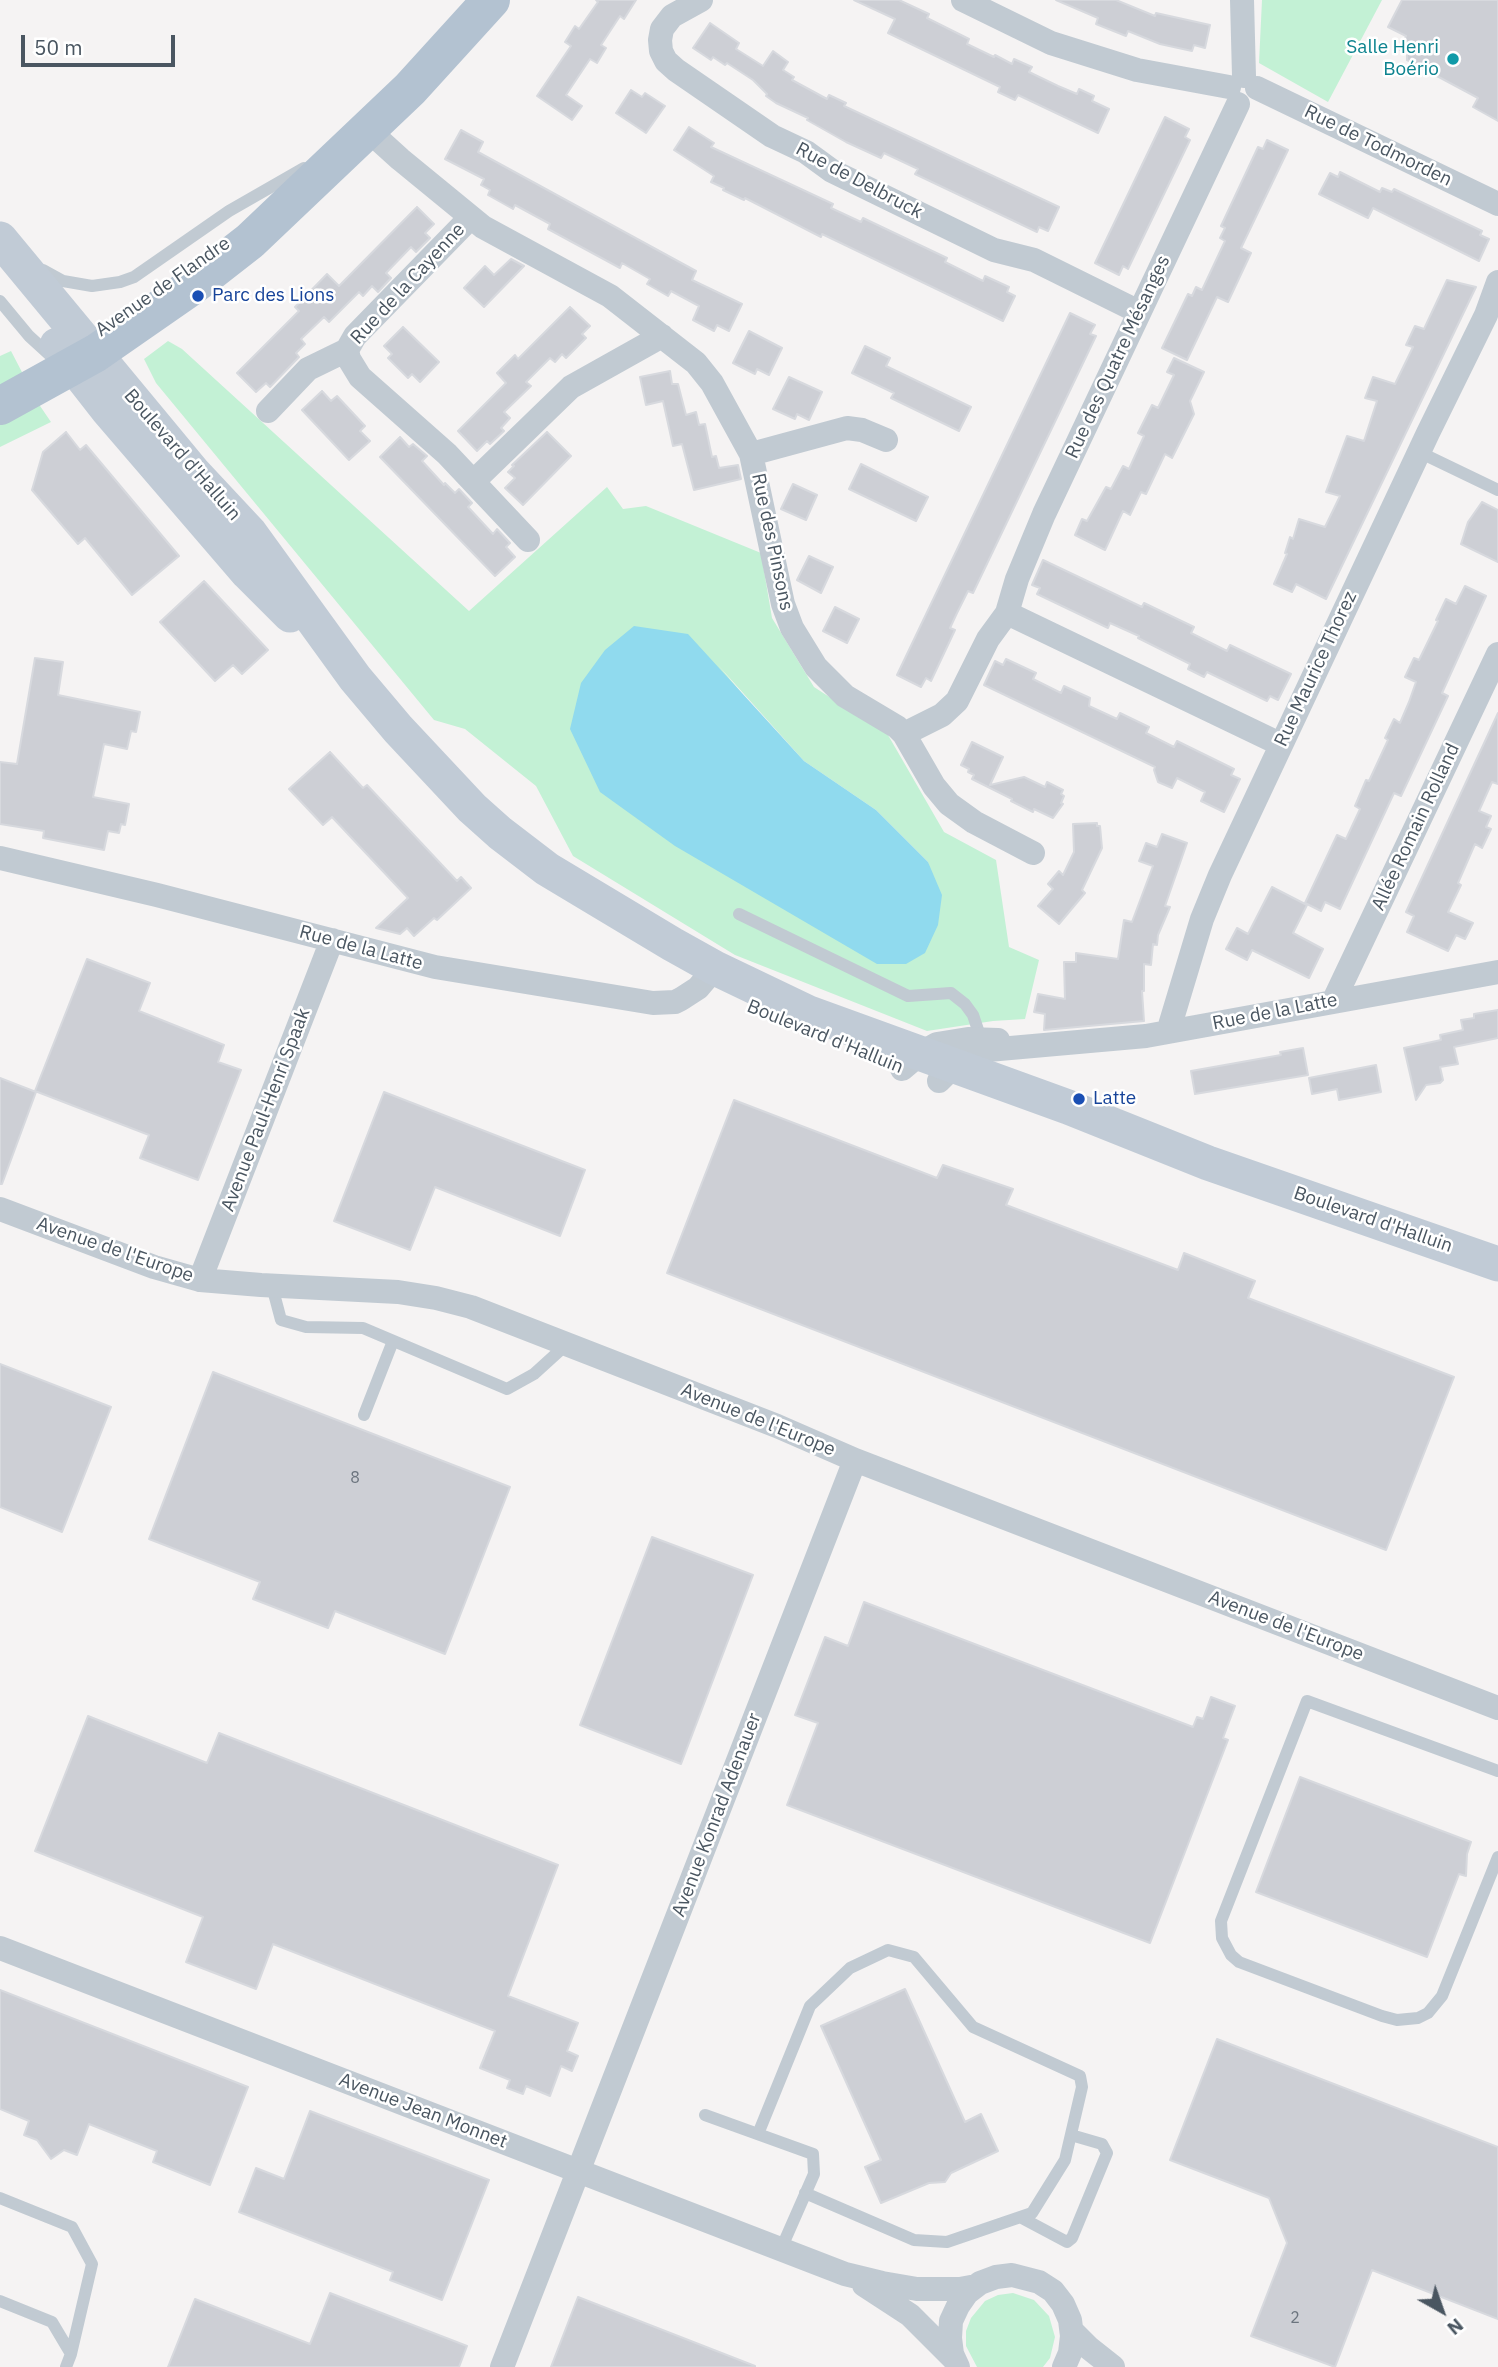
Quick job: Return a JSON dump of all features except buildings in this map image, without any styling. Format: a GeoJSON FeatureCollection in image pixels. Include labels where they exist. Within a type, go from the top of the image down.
{"type":"FeatureCollection","features":[{"type":"Feature","properties":{"kind":"main road","name":"Avenue de Flandre"},"geometry":{"type":"LineString","coordinates":[[0,406],[75,355],[191,287],[250,241],[368,130],[436,62],[492,0]]}},
{"type":"Feature","properties":{"kind":"main road","name":"Boulevard d'Halluin"},"geometry":{"type":"LineString","coordinates":[[10,238],[52,301],[75,355]]}},
{"type":"Feature","properties":{"kind":"main road","name":"Boulevard d'Halluin"},"geometry":{"type":"LineString","coordinates":[[0,276],[75,355],[248,573],[355,678],[431,766],[528,864],[581,909],[634,944],[708,976],[796,1029],[929,1067],[1121,1139],[1208,1163],[1498,1264]]}},
{"type":"Feature","properties":{"kind":"main road","name":"Avenue de Flandre"},"geometry":{"type":"LineString","coordinates":[[0,389],[28,372],[75,355]]}},
{"type":"Feature","properties":{"kind":"street","name":"Rue de Delbruck"},"geometry":{"type":"LineString","coordinates":[[701,0],[668,19],[662,29],[662,51],[666,61],[676,70],[772,136],[806,152],[832,171],[994,250],[1034,260],[1139,313]]}},
{"type":"Feature","properties":{"kind":"street","name":"Rue de Todmorden"},"geometry":{"type":"LineString","coordinates":[[963,0],[1052,43],[1138,70],[1242,89],[1498,205]]}},
{"type":"Feature","properties":{"kind":"street"},"geometry":{"type":"LineString","coordinates":[[1242,0],[1242,89]]}},
{"type":"Feature","properties":{"kind":"street","name":"Rue des Quatre Mésanges"},"geometry":{"type":"LineString","coordinates":[[904,734],[942,715],[957,701],[988,639],[1007,612],[1017,579],[1044,514],[1242,89]]}},
{"type":"Feature","properties":{"kind":"street","name":"Rue des Pinsons"},"geometry":{"type":"LineString","coordinates":[[368,130],[470,218],[496,235],[602,291],[696,363],[712,383],[751,454],[783,604],[799,640],[816,667],[834,687],[860,707],[897,727],[904,734],[934,786],[949,804],[974,822],[1033,853]]}},
{"type":"Feature","properties":{"kind":"street","name":"Rue de la Cayenne"},"geometry":{"type":"LineString","coordinates":[[268,411],[308,369],[347,350],[355,336],[470,218]]}},
{"type":"Feature","properties":{"kind":"street","name":"Rue Maurice Thorez"},"geometry":{"type":"LineString","coordinates":[[1168,1032],[1211,894],[1419,453],[1492,306],[1498,282]]}},
{"type":"Feature","properties":{"kind":"street"},"geometry":{"type":"LineString","coordinates":[[474,481],[571,387],[662,336]]}},
{"type":"Feature","properties":{"kind":"street","name":"Rue de la Cayenne"},"geometry":{"type":"LineString","coordinates":[[347,350],[348,359],[360,377],[447,454],[528,540]]}},
{"type":"Feature","properties":{"kind":"street","name":"Rue des Pinsons"},"geometry":{"type":"LineString","coordinates":[[751,454],[847,428],[862,430],[886,440]]}},
{"type":"Feature","properties":{"kind":"street"},"geometry":{"type":"LineString","coordinates":[[1007,612],[1280,744]]}},
{"type":"Feature","properties":{"kind":"street","name":"Allée Romain Rolland"},"geometry":{"type":"LineString","coordinates":[[1334,1000],[1498,654]]}},
{"type":"Feature","properties":{"kind":"street","name":"Rue de la Latte"},"geometry":{"type":"LineString","coordinates":[[0,858],[466,973],[653,1003],[681,999],[708,976]]}},
{"type":"Feature","properties":{"kind":"street","name":"Avenue Paul-Henri Spaak"},"geometry":{"type":"LineString","coordinates":[[200,1280],[332,940]]}},
{"type":"Feature","properties":{"kind":"street","name":"Rue de la Latte"},"geometry":{"type":"LineString","coordinates":[[929,1067],[988,1050],[1120,1039],[1168,1032],[1498,972]]}},
{"type":"Feature","properties":{"kind":"street","name":"Rue de la Latte"},"geometry":{"type":"LineString","coordinates":[[929,1067],[943,1042],[981,1039],[1051,1045]]}},
{"type":"Feature","properties":{"kind":"street","name":"Avenue de l'Europe"},"geometry":{"type":"LineString","coordinates":[[0,1209],[154,1267],[200,1280],[398,1292],[471,1307],[778,1426],[856,1460],[1498,1708]]}},
{"type":"Feature","properties":{"kind":"street","name":"Avenue Konrad Adenauer"},"geometry":{"type":"LineString","coordinates":[[502,2367],[856,1460]]}},
{"type":"Feature","properties":{"kind":"street","name":"Avenue Jean Monnet"},"geometry":{"type":"LineString","coordinates":[[0,1948],[845,2274],[917,2288],[960,2289],[1007,2275],[1024,2276],[1039,2282],[1060,2300],[1068,2314],[1072,2330]]}},
{"type":"Feature","properties":{"kind":"street","name":"Avenue Jean Monnet"},"geometry":{"type":"LineString","coordinates":[[845,2274],[910,2315],[957,2365]]}},
{"type":"Feature","properties":{"kind":"street"},"geometry":{"type":"LineString","coordinates":[[957,2365],[950,2338],[951,2321],[960,2302],[976,2286]]}},
{"type":"Feature","properties":{"kind":"street"},"geometry":{"type":"LineString","coordinates":[[1064,2367],[1070,2353],[1072,2330]]}},
{"type":"Feature","properties":{"kind":"street"},"geometry":{"type":"LineString","coordinates":[[1072,2330],[1113,2367]]}},
{"type":"Feature","properties":{"kind":"lane"},"geometry":{"type":"LineString","coordinates":[[10,238],[43,270],[63,281],[92,286],[120,282],[146,270],[229,211],[368,130]]}},
{"type":"Feature","properties":{"kind":"lane"},"geometry":{"type":"LineString","coordinates":[[0,300],[39,347],[75,355]]}},
{"type":"Feature","properties":{"kind":"lane"},"geometry":{"type":"LineString","coordinates":[[1419,453],[1498,490]]}},
{"type":"Feature","properties":{"kind":"lane"},"geometry":{"type":"LineString","coordinates":[[739,914],[908,996],[951,993],[965,1004],[973,1015],[981,1039]]}},
{"type":"Feature","properties":{"kind":"lane"},"geometry":{"type":"LineString","coordinates":[[272,1286],[281,1320],[306,1327],[363,1328],[507,1389],[534,1374],[567,1344]]}},
{"type":"Feature","properties":{"kind":"lane"},"geometry":{"type":"LineString","coordinates":[[364,1415],[393,1341]]}},
{"type":"Feature","properties":{"kind":"lane"},"geometry":{"type":"LineString","coordinates":[[1498,1771],[1307,1701],[1221,1921],[1222,1938],[1231,1955],[1239,1962],[1397,2020],[1418,2018],[1428,2013],[1442,1996],[1498,1857]]}},
{"type":"Feature","properties":{"kind":"lane"},"geometry":{"type":"LineString","coordinates":[[758,2134],[810,2007],[850,1968],[888,1950],[914,1957],[973,2027],[1080,2076],[1082,2087],[1065,2160],[1032,2213],[947,2242],[914,2240],[806,2193]]}},
{"type":"Feature","properties":{"kind":"lane"},"geometry":{"type":"LineString","coordinates":[[705,2115],[813,2154],[814,2174],[781,2249]]}},
{"type":"Feature","properties":{"kind":"lane"},"geometry":{"type":"LineString","coordinates":[[1020,2217],[1067,2242],[1072,2238],[1107,2153],[1102,2144],[1070,2135]]}},
{"type":"Feature","properties":{"kind":"lane"},"geometry":{"type":"LineString","coordinates":[[0,2198],[72,2227],[92,2264],[66,2367]]}},
{"type":"Feature","properties":{"kind":"lane"},"geometry":{"type":"LineString","coordinates":[[0,2301],[52,2322],[71,2354]]}},
{"type":"Feature","properties":{"kind":"green space"},"geometry":{"type":"Polygon","coordinates":[[[1262,0],[1382,0],[1328,102],[1259,63],[1262,0]]]}},
{"type":"Feature","properties":{"kind":"green space"},"geometry":{"type":"Polygon","coordinates":[[[168,341],[182,349],[469,611],[607,487],[623,509],[646,506],[761,553],[772,618],[814,687],[888,735],[944,832],[996,860],[1009,947],[1039,960],[1025,1019],[927,1031],[735,955],[573,856],[536,786],[465,729],[434,720],[156,383],[144,359],[168,341]],[[718,665],[938,925],[928,862],[876,810],[804,761],[718,665]]]}},
{"type":"Feature","properties":{"kind":"green space"},"geometry":{"type":"Polygon","coordinates":[[[11,351],[51,422],[0,447],[0,356],[11,351]]]}},
{"type":"Feature","properties":{"kind":"green space"},"geometry":{"type":"Polygon","coordinates":[[[1013,2293],[1034,2300],[1049,2316],[1055,2337],[1050,2358],[1043,2367],[977,2367],[966,2346],[966,2331],[971,2318],[985,2301],[998,2295],[1013,2293]]]}},
{"type":"Feature","properties":{"kind":"water"},"geometry":{"type":"Polygon","coordinates":[[[634,626],[688,634],[804,761],[876,810],[928,862],[942,895],[938,925],[925,953],[906,964],[877,964],[675,846],[600,792],[570,729],[581,683],[605,650],[634,626]]]}},
{"type":"Feature","properties":{"kind":"place","name":"Salle Henri Boério"},"geometry":{"type":"Point","coordinates":[1453,59]}},
{"type":"Feature","properties":{"kind":"place","name":"Parc des Lions"},"geometry":{"type":"Point","coordinates":[198,296]}},
{"type":"Feature","properties":{"kind":"place","name":"Latte"},"geometry":{"type":"Point","coordinates":[1079,1099]}}]}
